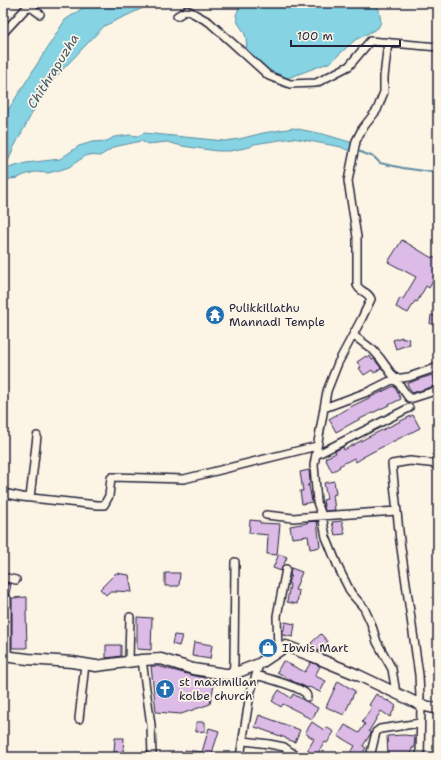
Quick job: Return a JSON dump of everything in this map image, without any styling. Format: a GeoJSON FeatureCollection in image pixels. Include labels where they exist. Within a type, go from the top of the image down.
{"type":"FeatureCollection","features":[{"type":"Feature","properties":{"kind":"main road"},"geometry":{"type":"LineString","coordinates":[[5,656],[72,662],[96,666],[129,661],[161,660],[193,669],[233,674],[258,664],[286,646],[358,675],[420,704],[438,710]]}},
{"type":"Feature","properties":{"kind":"street"},"geometry":{"type":"LineString","coordinates":[[3,29],[6,31],[26,4],[40,14]]}},
{"type":"Feature","properties":{"kind":"street"},"geometry":{"type":"LineString","coordinates":[[177,16],[187,10],[209,22],[269,76],[290,84],[316,83],[349,66],[370,41],[438,47]]}},
{"type":"Feature","properties":{"kind":"street"},"geometry":{"type":"LineString","coordinates":[[388,42],[384,92],[377,110],[362,129],[356,140],[348,181],[357,237],[357,285],[359,289],[369,294],[371,299],[362,320],[352,335],[338,363],[327,391],[314,465],[317,502],[322,516],[326,537],[339,569],[351,593],[364,608],[377,642],[392,669],[396,693]]}},
{"type":"Feature","properties":{"kind":"street"},"geometry":{"type":"LineString","coordinates":[[352,335],[373,350],[409,398],[438,390]]}},
{"type":"Feature","properties":{"kind":"street"},"geometry":{"type":"LineString","coordinates":[[324,408],[370,391],[394,378],[409,377],[438,367]]}},
{"type":"Feature","properties":{"kind":"street"},"geometry":{"type":"LineString","coordinates":[[316,455],[409,408]]}},
{"type":"Feature","properties":{"kind":"street"},"geometry":{"type":"LineString","coordinates":[[30,498],[37,436]]}},
{"type":"Feature","properties":{"kind":"street"},"geometry":{"type":"LineString","coordinates":[[3,493],[30,498],[97,505],[104,504],[109,496],[112,477],[184,479],[318,446]]}},
{"type":"Feature","properties":{"kind":"street"},"geometry":{"type":"LineString","coordinates":[[420,757],[419,675],[406,585],[392,464],[410,461],[438,464]]}},
{"type":"Feature","properties":{"kind":"street"},"geometry":{"type":"LineString","coordinates":[[266,515],[293,518],[397,511]]}},
{"type":"Feature","properties":{"kind":"street"},"geometry":{"type":"LineString","coordinates":[[233,674],[235,562]]}},
{"type":"Feature","properties":{"kind":"street"},"geometry":{"type":"LineString","coordinates":[[278,652],[277,616],[286,569]]}},
{"type":"Feature","properties":{"kind":"street"},"geometry":{"type":"LineString","coordinates":[[3,577],[16,580]]}},
{"type":"Feature","properties":{"kind":"street"},"geometry":{"type":"LineString","coordinates":[[5,656],[6,599]]}},
{"type":"Feature","properties":{"kind":"street"},"geometry":{"type":"LineString","coordinates":[[129,661],[130,617]]}},
{"type":"Feature","properties":{"kind":"street"},"geometry":{"type":"LineString","coordinates":[[142,660],[151,725],[152,757]]}},
{"type":"Feature","properties":{"kind":"street"},"geometry":{"type":"LineString","coordinates":[[79,718],[85,664]]}},
{"type":"Feature","properties":{"kind":"street"},"geometry":{"type":"LineString","coordinates":[[240,757],[244,741],[250,694],[258,664]]}},
{"type":"Feature","properties":{"kind":"street"},"geometry":{"type":"LineString","coordinates":[[256,675],[297,688],[306,693],[307,697]]}},
{"type":"Feature","properties":{"kind":"street"},"geometry":{"type":"LineString","coordinates":[[370,757],[376,732],[380,729],[420,723]]}},
{"type":"Feature","properties":{"kind":"street"},"geometry":{"type":"LineString","coordinates":[[244,741],[284,747],[298,757]]}},
{"type":"Feature","properties":{"kind":"water","name":"Chithrapuzha"},"geometry":{"type":"Polygon","coordinates":[[[90,3],[154,3],[104,26],[46,87],[13,149],[5,169],[26,163],[60,159],[79,146],[92,142],[107,141],[114,137],[130,135],[138,136],[144,133],[225,141],[293,128],[323,134],[350,142],[352,146],[351,152],[341,147],[293,138],[254,144],[250,147],[230,151],[217,151],[182,146],[167,142],[148,144],[141,141],[114,147],[100,156],[87,155],[69,167],[60,170],[48,173],[35,172],[18,178],[3,180],[3,118],[65,20],[90,3]]]}},
{"type":"Feature","properties":{"kind":"water"},"geometry":{"type":"Polygon","coordinates":[[[241,3],[372,3],[378,7],[381,22],[378,28],[355,40],[331,62],[288,78],[266,69],[247,52],[246,38],[238,23],[236,15],[241,3]]]}},
{"type":"Feature","properties":{"kind":"building"},"geometry":{"type":"Polygon","coordinates":[[[402,240],[432,258],[433,256],[438,259],[438,272],[429,288],[426,286],[417,302],[415,301],[408,313],[396,307],[400,298],[403,299],[416,277],[388,262],[402,240]]]}},
{"type":"Feature","properties":{"kind":"building"},"geometry":{"type":"Polygon","coordinates":[[[431,315],[438,316],[438,325],[430,324],[431,315]]]}},
{"type":"Feature","properties":{"kind":"building"},"geometry":{"type":"Polygon","coordinates":[[[402,337],[402,339],[408,338],[410,344],[396,349],[393,340],[402,337]]]}},
{"type":"Feature","properties":{"kind":"building"},"geometry":{"type":"Polygon","coordinates":[[[366,356],[370,356],[372,360],[374,359],[381,368],[374,373],[372,370],[364,375],[357,362],[366,356]]]}},
{"type":"Feature","properties":{"kind":"building"},"geometry":{"type":"Polygon","coordinates":[[[433,375],[435,386],[412,393],[407,384],[433,375]]]}},
{"type":"Feature","properties":{"kind":"building"},"geometry":{"type":"Polygon","coordinates":[[[394,386],[401,399],[336,432],[329,419],[348,408],[394,386]]]}},
{"type":"Feature","properties":{"kind":"building"},"geometry":{"type":"Polygon","coordinates":[[[413,415],[420,428],[356,462],[354,458],[339,466],[340,467],[332,472],[325,458],[336,453],[335,451],[343,447],[344,450],[413,415]]]}},
{"type":"Feature","properties":{"kind":"building"},"geometry":{"type":"Polygon","coordinates":[[[309,470],[309,485],[312,502],[302,504],[300,491],[303,491],[300,472],[309,470]]]}},
{"type":"Feature","properties":{"kind":"building"},"geometry":{"type":"Polygon","coordinates":[[[334,481],[336,494],[333,495],[335,510],[325,511],[323,500],[327,499],[324,483],[334,481]]]}},
{"type":"Feature","properties":{"kind":"building"},"geometry":{"type":"Polygon","coordinates":[[[250,520],[260,521],[260,523],[280,524],[277,555],[267,554],[268,535],[249,533],[250,520]]]}},
{"type":"Feature","properties":{"kind":"building"},"geometry":{"type":"Polygon","coordinates":[[[317,521],[320,547],[310,549],[308,536],[292,538],[290,526],[317,521]]]}},
{"type":"Feature","properties":{"kind":"building"},"geometry":{"type":"Polygon","coordinates":[[[342,521],[345,534],[335,535],[332,522],[342,521]]]}},
{"type":"Feature","properties":{"kind":"building"},"geometry":{"type":"Polygon","coordinates":[[[279,554],[287,557],[281,571],[273,568],[279,554]]]}},
{"type":"Feature","properties":{"kind":"building"},"geometry":{"type":"Polygon","coordinates":[[[291,568],[302,572],[295,590],[299,591],[297,604],[287,602],[290,584],[288,583],[291,575],[291,568]]]}},
{"type":"Feature","properties":{"kind":"building"},"geometry":{"type":"Polygon","coordinates":[[[116,573],[129,575],[132,592],[116,591],[117,592],[109,592],[106,595],[100,589],[116,573]]]}},
{"type":"Feature","properties":{"kind":"building"},"geometry":{"type":"Polygon","coordinates":[[[165,573],[180,573],[179,586],[165,586],[165,573]]]}},
{"type":"Feature","properties":{"kind":"building"},"geometry":{"type":"Polygon","coordinates":[[[3,583],[11,584],[9,594],[3,596],[3,583]]]}},
{"type":"Feature","properties":{"kind":"building"},"geometry":{"type":"Polygon","coordinates":[[[27,597],[27,648],[12,648],[12,598],[27,597]]]}},
{"type":"Feature","properties":{"kind":"building"},"geometry":{"type":"Polygon","coordinates":[[[137,617],[152,618],[151,650],[137,649],[137,617]]]}},
{"type":"Feature","properties":{"kind":"building"},"geometry":{"type":"Polygon","coordinates":[[[285,622],[295,624],[293,637],[283,635],[285,622]]]}},
{"type":"Feature","properties":{"kind":"building"},"geometry":{"type":"Polygon","coordinates":[[[321,634],[328,642],[318,651],[311,643],[321,634]]]}},
{"type":"Feature","properties":{"kind":"building"},"geometry":{"type":"Polygon","coordinates":[[[174,635],[182,636],[179,646],[172,644],[174,635]]]}},
{"type":"Feature","properties":{"kind":"building"},"geometry":{"type":"Polygon","coordinates":[[[194,642],[212,645],[210,659],[192,656],[194,642]]]}},
{"type":"Feature","properties":{"kind":"building","name":"Ibwis Mart"},"geometry":{"type":"Polygon","coordinates":[[[266,642],[271,648],[266,652],[262,645],[266,642]]]}},
{"type":"Feature","properties":{"kind":"building"},"geometry":{"type":"Polygon","coordinates":[[[106,645],[121,645],[121,656],[106,658],[106,645]]]}},
{"type":"Feature","properties":{"kind":"building"},"geometry":{"type":"Polygon","coordinates":[[[283,661],[305,672],[311,662],[320,666],[315,676],[326,681],[320,692],[296,683],[277,672],[283,661]]]}},
{"type":"Feature","properties":{"kind":"building"},"geometry":{"type":"Polygon","coordinates":[[[151,666],[157,666],[215,680],[210,704],[181,714],[156,712],[151,666]]]}},
{"type":"Feature","properties":{"kind":"building"},"geometry":{"type":"Polygon","coordinates":[[[338,681],[355,691],[344,715],[326,707],[338,681]]]}},
{"type":"Feature","properties":{"kind":"building"},"geometry":{"type":"Polygon","coordinates":[[[279,690],[291,698],[293,694],[318,708],[312,719],[283,704],[281,707],[272,701],[279,690]]]}},
{"type":"Feature","properties":{"kind":"building"},"geometry":{"type":"Polygon","coordinates":[[[376,694],[396,706],[390,717],[381,711],[369,731],[371,733],[363,746],[366,748],[360,757],[355,757],[350,754],[355,746],[338,736],[345,725],[359,733],[365,724],[362,722],[372,707],[369,705],[376,694]]]}},
{"type":"Feature","properties":{"kind":"building"},"geometry":{"type":"Polygon","coordinates":[[[259,715],[300,730],[295,742],[255,727],[259,715]]]}},
{"type":"Feature","properties":{"kind":"building"},"geometry":{"type":"Polygon","coordinates":[[[196,722],[205,722],[205,731],[196,732],[196,722]]]}},
{"type":"Feature","properties":{"kind":"building"},"geometry":{"type":"Polygon","coordinates":[[[312,722],[324,730],[326,727],[334,732],[315,757],[312,757],[306,753],[314,739],[305,733],[312,722]]]}},
{"type":"Feature","properties":{"kind":"building"},"geometry":{"type":"Polygon","coordinates":[[[209,728],[219,731],[212,753],[214,753],[214,757],[184,757],[185,750],[202,752],[209,728]]]}},
{"type":"Feature","properties":{"kind":"building"},"geometry":{"type":"Polygon","coordinates":[[[387,736],[415,736],[414,748],[412,748],[411,757],[388,757],[387,736]]]}},
{"type":"Feature","properties":{"kind":"building"},"geometry":{"type":"Polygon","coordinates":[[[115,738],[124,738],[123,752],[114,752],[115,738]]]}},
{"type":"Feature","properties":{"kind":"waterway"},"geometry":{"type":"LineString","coordinates":[[355,150],[374,157],[380,163],[438,173]]}},
{"type":"Feature","properties":{"kind":"place","name":"Pulikkillathu Mannadi Temple"},"geometry":{"type":"Point","coordinates":[215,315]}},
{"type":"Feature","properties":{"kind":"place","name":"Ibwis Mart"},"geometry":{"type":"Point","coordinates":[268,648]}},
{"type":"Feature","properties":{"kind":"place","name":"st maximilian kolbe church"},"geometry":{"type":"Point","coordinates":[165,689]}}]}
